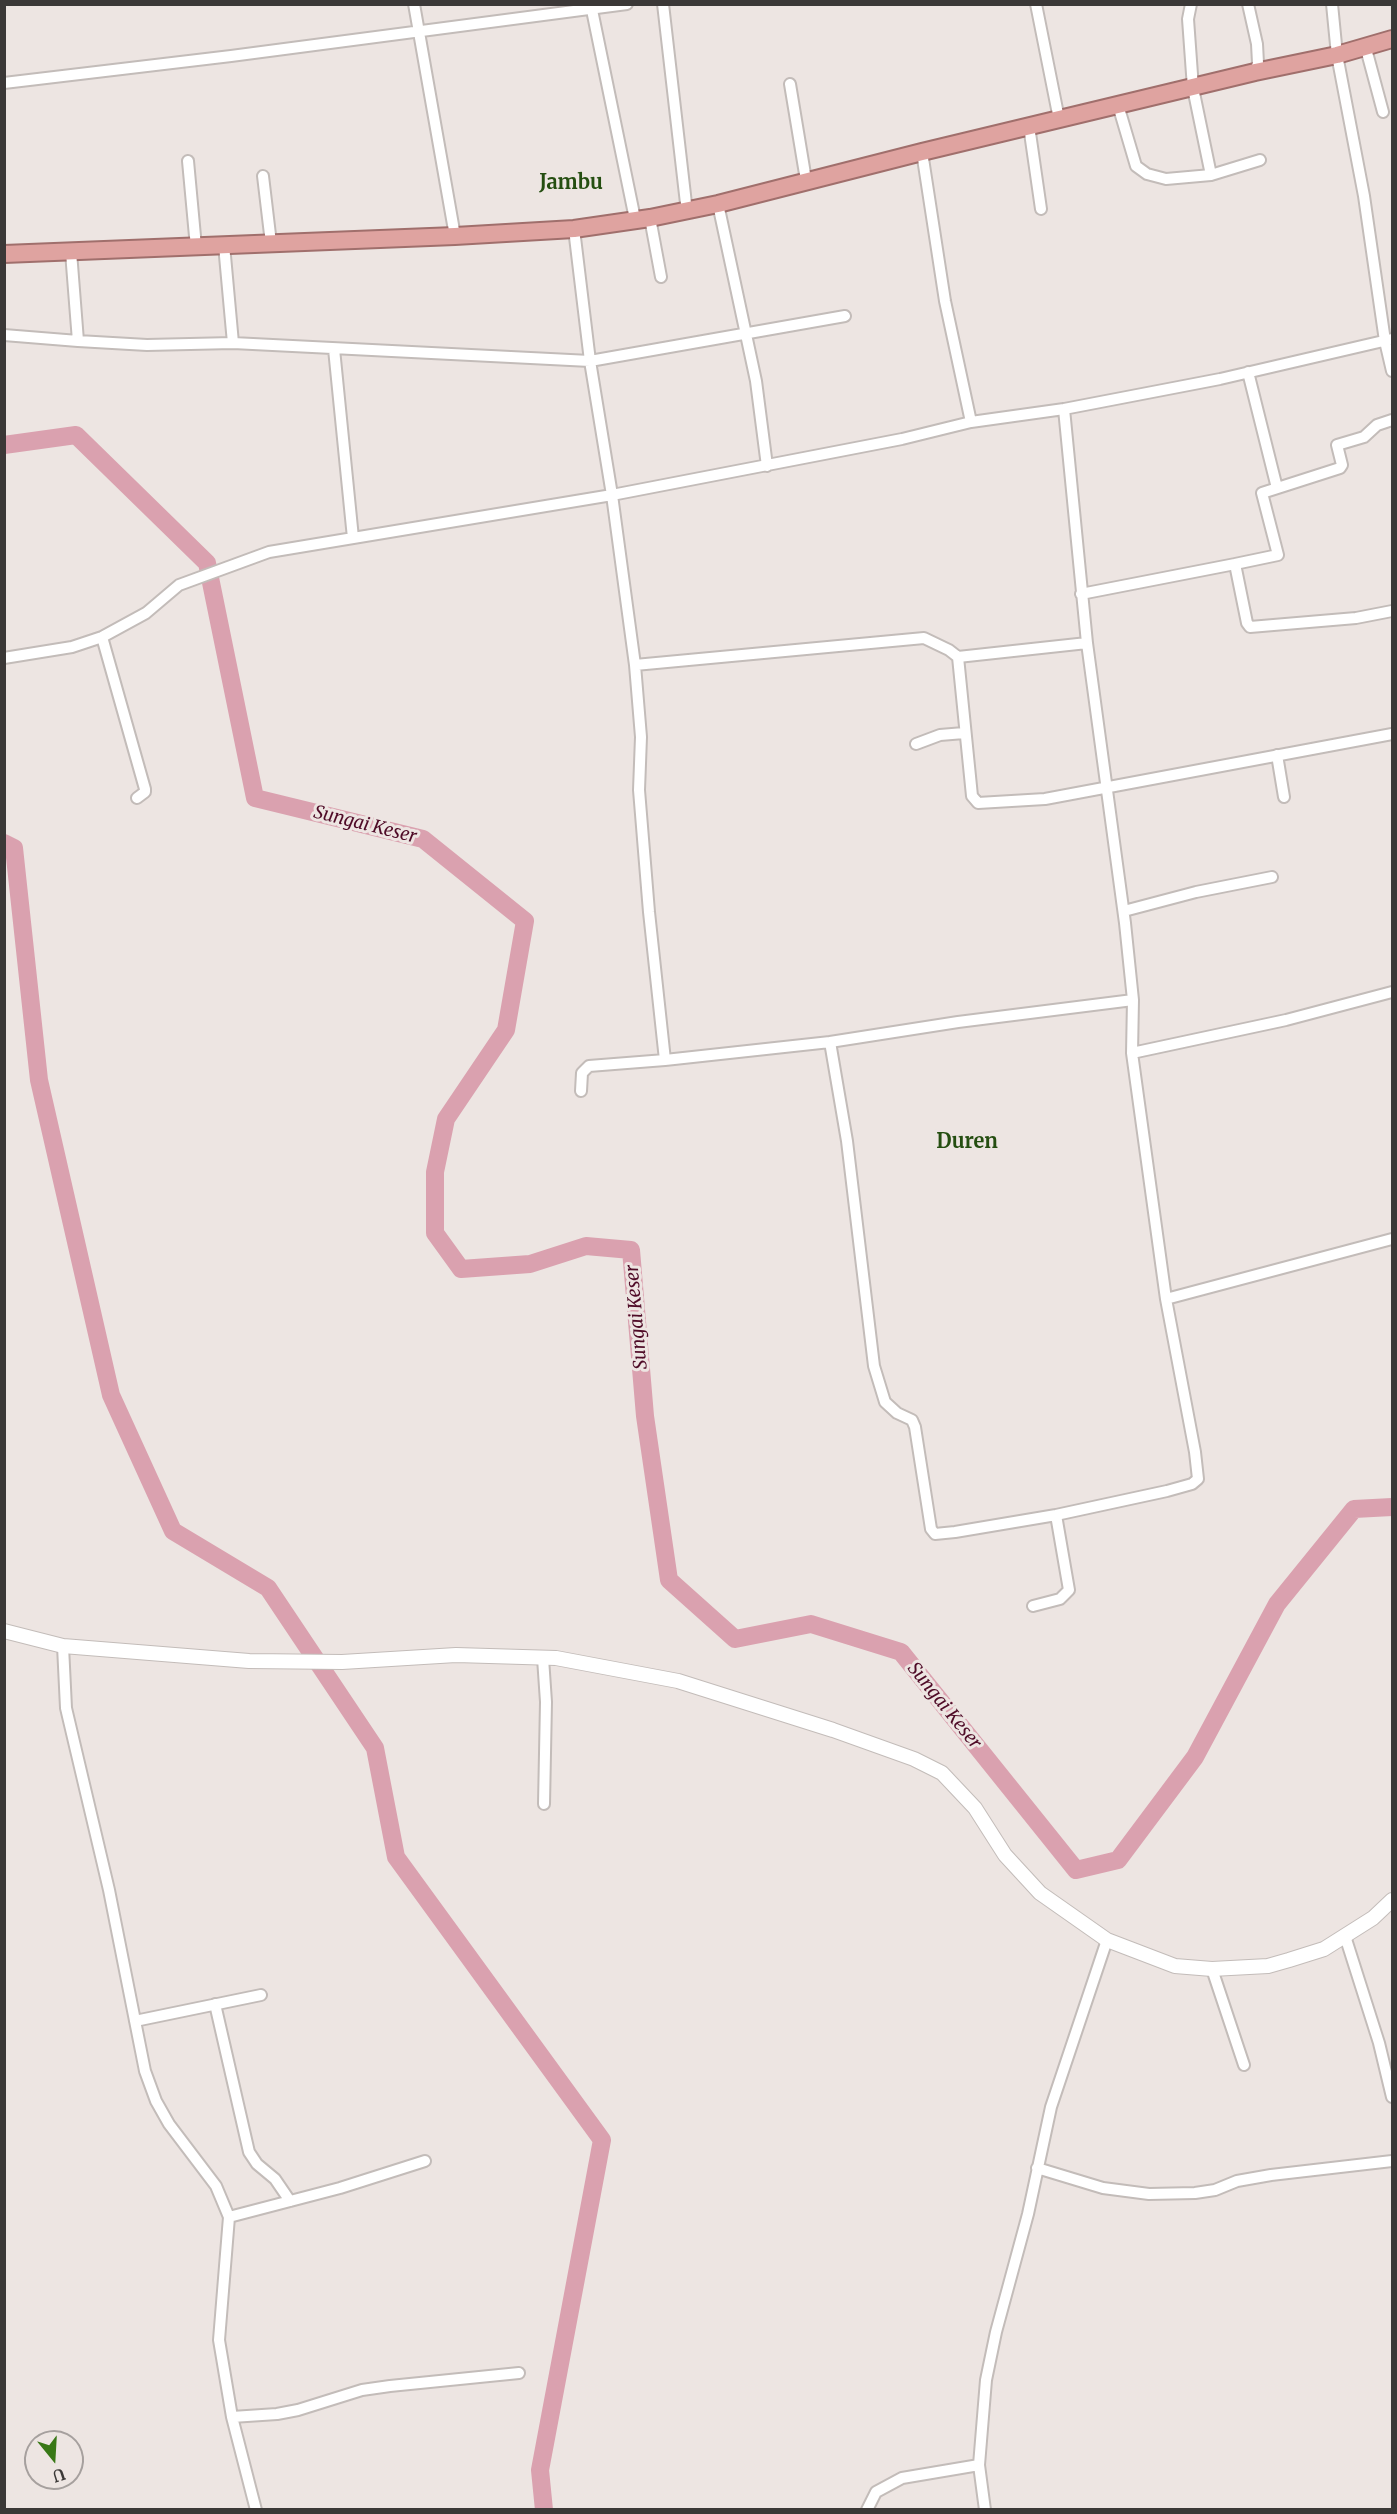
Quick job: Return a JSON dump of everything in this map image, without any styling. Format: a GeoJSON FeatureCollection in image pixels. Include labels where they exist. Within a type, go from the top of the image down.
{"type":"FeatureCollection","features":[{"type":"Feature","properties":{"kind":"highway"},"geometry":{"type":"LineString","coordinates":[[4,254],[455,236],[574,229],[642,219],[687,212],[806,180],[1255,72],[1337,55],[1392,39]]}},
{"type":"Feature","properties":{"kind":"street"},"geometry":{"type":"LineString","coordinates":[[414,4],[455,236]]}},
{"type":"Feature","properties":{"kind":"street"},"geometry":{"type":"LineString","coordinates":[[4,83],[627,4]]}},
{"type":"Feature","properties":{"kind":"street"},"geometry":{"type":"LineString","coordinates":[[663,4],[687,212]]}},
{"type":"Feature","properties":{"kind":"street"},"geometry":{"type":"LineString","coordinates":[[1036,4],[1059,119]]}},
{"type":"Feature","properties":{"kind":"street"},"geometry":{"type":"LineString","coordinates":[[1191,4],[1188,19],[1193,88],[1210,175]]}},
{"type":"Feature","properties":{"kind":"street"},"geometry":{"type":"LineString","coordinates":[[1248,4],[1257,44],[1258,63],[1255,72]]}},
{"type":"Feature","properties":{"kind":"street"},"geometry":{"type":"LineString","coordinates":[[1332,4],[1337,55],[1364,196],[1389,340],[1392,371]]}},
{"type":"Feature","properties":{"kind":"street"},"geometry":{"type":"LineString","coordinates":[[592,10],[642,219],[661,277]]}},
{"type":"Feature","properties":{"kind":"street"},"geometry":{"type":"LineString","coordinates":[[1365,45],[1383,112]]}},
{"type":"Feature","properties":{"kind":"street"},"geometry":{"type":"LineString","coordinates":[[790,84],[806,180]]}},
{"type":"Feature","properties":{"kind":"street"},"geometry":{"type":"LineString","coordinates":[[1118,105],[1136,166],[1147,174],[1166,179],[1210,175],[1260,160]]}},
{"type":"Feature","properties":{"kind":"street"},"geometry":{"type":"LineString","coordinates":[[1029,126],[1041,209]]}},
{"type":"Feature","properties":{"kind":"street"},"geometry":{"type":"LineString","coordinates":[[922,152],[945,301],[971,422]]}},
{"type":"Feature","properties":{"kind":"street"},"geometry":{"type":"LineString","coordinates":[[188,161],[196,247]]}},
{"type":"Feature","properties":{"kind":"street"},"geometry":{"type":"LineString","coordinates":[[263,176],[271,243]]}},
{"type":"Feature","properties":{"kind":"street"},"geometry":{"type":"LineString","coordinates":[[717,204],[756,381],[767,466]]}},
{"type":"Feature","properties":{"kind":"street"},"geometry":{"type":"LineString","coordinates":[[574,229],[590,361],[612,495],[635,665],[641,737],[639,790],[665,1060]]}},
{"type":"Feature","properties":{"kind":"street"},"geometry":{"type":"LineString","coordinates":[[224,245],[233,343]]}},
{"type":"Feature","properties":{"kind":"street"},"geometry":{"type":"LineString","coordinates":[[71,252],[78,341]]}},
{"type":"Feature","properties":{"kind":"street"},"geometry":{"type":"LineString","coordinates":[[4,335],[147,345],[233,343],[590,361],[845,316]]}},
{"type":"Feature","properties":{"kind":"street"},"geometry":{"type":"LineString","coordinates":[[4,658],[72,647],[102,637],[146,613],[178,585],[269,552],[612,495],[767,466],[971,422],[1064,409],[1248,372],[1389,340]]}},
{"type":"Feature","properties":{"kind":"street"},"geometry":{"type":"LineString","coordinates":[[334,349],[353,538]]}},
{"type":"Feature","properties":{"kind":"street"},"geometry":{"type":"LineString","coordinates":[[1248,372],[1277,488]]}},
{"type":"Feature","properties":{"kind":"street"},"geometry":{"type":"LineString","coordinates":[[830,1042],[847,1141],[874,1366],[885,1402],[897,1413],[912,1420],[915,1427],[931,1529],[935,1534],[1056,1515],[1192,1484],[1198,1479],[1195,1452],[1166,1299],[1132,1053],[1133,1000],[1124,910],[1081,594],[1064,409]]}},
{"type":"Feature","properties":{"kind":"street"},"geometry":{"type":"LineString","coordinates":[[1081,594],[1278,555],[1261,495],[1263,492],[1340,468],[1342,465],[1337,445],[1364,437],[1377,425],[1392,420]]}},
{"type":"Feature","properties":{"kind":"street"},"geometry":{"type":"LineString","coordinates":[[1235,564],[1247,623],[1250,627],[1356,618],[1392,611]]}},
{"type":"Feature","properties":{"kind":"street"},"geometry":{"type":"LineString","coordinates":[[102,637],[145,789],[145,792],[137,798]]}},
{"type":"Feature","properties":{"kind":"street"},"geometry":{"type":"LineString","coordinates":[[635,665],[924,638],[941,645],[958,657],[1087,643]]}},
{"type":"Feature","properties":{"kind":"street"},"geometry":{"type":"LineString","coordinates":[[958,657],[972,796],[978,803],[1045,798],[1106,788],[1392,734]]}},
{"type":"Feature","properties":{"kind":"street"},"geometry":{"type":"LineString","coordinates":[[916,744],[939,735],[964,733]]}},
{"type":"Feature","properties":{"kind":"street"},"geometry":{"type":"LineString","coordinates":[[1277,755],[1284,797]]}},
{"type":"Feature","properties":{"kind":"street"},"geometry":{"type":"LineString","coordinates":[[1124,910],[1196,892],[1272,877]]}},
{"type":"Feature","properties":{"kind":"street"},"geometry":{"type":"LineString","coordinates":[[1132,1053],[1286,1020],[1392,992]]}},
{"type":"Feature","properties":{"kind":"street"},"geometry":{"type":"LineString","coordinates":[[581,1091],[582,1073],[589,1066],[830,1042],[958,1022],[1133,1000]]}},
{"type":"Feature","properties":{"kind":"street"},"geometry":{"type":"LineString","coordinates":[[1166,1299],[1392,1239]]}},
{"type":"Feature","properties":{"kind":"street"},"geometry":{"type":"LineString","coordinates":[[1033,1606],[1059,1599],[1069,1590],[1056,1515]]}},
{"type":"Feature","properties":{"kind":"street"},"geometry":{"type":"LineString","coordinates":[[4,1631],[63,1646],[249,1661],[313,1663],[456,1655],[543,1658],[599,1665],[678,1681],[834,1730],[942,1773],[975,1808],[1005,1855],[1040,1893],[1107,1940],[1153,1960],[1175,1966],[1212,1970],[1268,1966],[1324,1948],[1373,1918],[1392,1900]]}},
{"type":"Feature","properties":{"kind":"street"},"geometry":{"type":"LineString","coordinates":[[63,1646],[66,1708],[109,1890],[145,2071],[156,2102],[169,2124],[216,2186],[229,2217],[219,2340],[232,2417],[256,2510]]}},
{"type":"Feature","properties":{"kind":"street"},"geometry":{"type":"LineString","coordinates":[[543,1658],[546,1702],[544,1804]]}},
{"type":"Feature","properties":{"kind":"street"},"geometry":{"type":"LineString","coordinates":[[1345,1936],[1379,2043],[1392,2097]]}},
{"type":"Feature","properties":{"kind":"street"},"geometry":{"type":"LineString","coordinates":[[985,2510],[979,2465],[986,2380],[996,2332],[1028,2214],[1052,2107],[1107,1940]]}},
{"type":"Feature","properties":{"kind":"street"},"geometry":{"type":"LineString","coordinates":[[1212,1970],[1244,2065]]}},
{"type":"Feature","properties":{"kind":"street"},"geometry":{"type":"LineString","coordinates":[[135,2021],[261,1995]]}},
{"type":"Feature","properties":{"kind":"street"},"geometry":{"type":"LineString","coordinates":[[215,2004],[249,2152],[257,2164],[275,2179],[290,2201]]}},
{"type":"Feature","properties":{"kind":"street"},"geometry":{"type":"LineString","coordinates":[[229,2217],[340,2188],[425,2161]]}},
{"type":"Feature","properties":{"kind":"street"},"geometry":{"type":"LineString","coordinates":[[1037,2168],[1103,2188],[1149,2194],[1195,2193],[1215,2190],[1237,2181],[1271,2175],[1392,2161]]}},
{"type":"Feature","properties":{"kind":"street"},"geometry":{"type":"LineString","coordinates":[[232,2417],[287,2412],[362,2390],[519,2373]]}},
{"type":"Feature","properties":{"kind":"street"},"geometry":{"type":"LineString","coordinates":[[867,2510],[876,2492],[902,2478],[979,2465]]}},
{"type":"Feature","properties":{"kind":"waterway","name":"Sungai Keser"},"geometry":{"type":"LineString","coordinates":[[4,445],[76,435],[207,563],[255,798],[423,839],[525,921],[506,1030],[446,1119],[435,1172],[435,1233],[461,1269],[530,1264],[586,1246],[631,1250],[645,1416],[669,1580],[735,1639],[811,1624],[901,1652],[1076,1870],[1118,1860],[1195,1757],[1277,1604],[1354,1509],[1392,1507]]}},
{"type":"Feature","properties":{"kind":"waterway"},"geometry":{"type":"LineString","coordinates":[[4,843],[14,848],[39,1080],[111,1395],[173,1531],[268,1588],[375,1748],[396,1857],[602,2140],[540,2470],[544,2510]]}},
{"type":"Feature","properties":{"kind":"district","name":"Jambu"},"geometry":{"type":"Point","coordinates":[571,183]}},
{"type":"Feature","properties":{"kind":"district","name":"Duren"},"geometry":{"type":"Point","coordinates":[967,1142]}}]}
